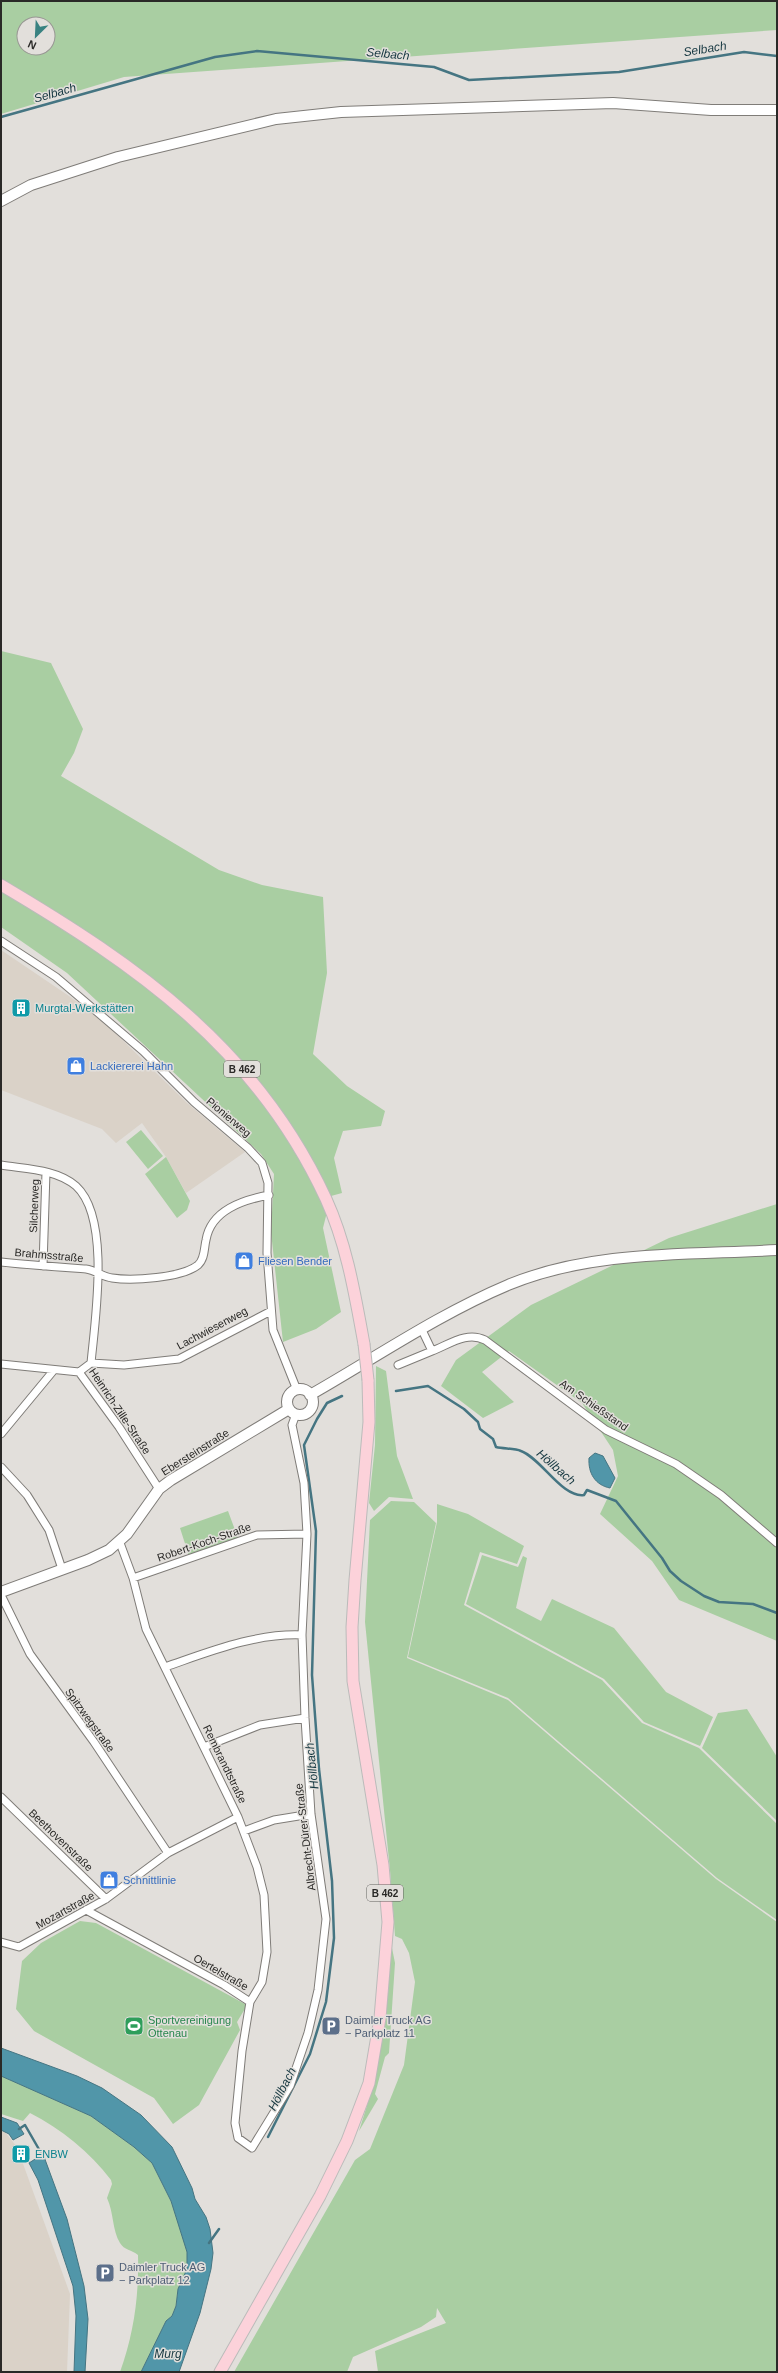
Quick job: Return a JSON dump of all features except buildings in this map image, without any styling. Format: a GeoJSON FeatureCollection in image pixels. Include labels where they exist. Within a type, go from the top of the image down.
{"type":"FeatureCollection","features":[{"type":"Feature","properties":{"kind":"main road","name":"B 462"},"geometry":{"type":"LineString","coordinates":[[1,885],[50,914],[133,969],[190,1015],[229,1054],[267,1098],[300,1148],[327,1200],[350,1269],[364,1344],[368,1380],[369,1422],[355,1580],[352,1627],[352,1681],[382,1865],[388,1922],[380,2018],[369,2083],[347,2141],[320,2196],[220,2372]]}},
{"type":"Feature","properties":{"kind":"street"},"geometry":{"type":"LineString","coordinates":[[1,201],[31,185],[118,158],[276,119],[341,112],[613,103],[711,110],[777,110]]}},
{"type":"Feature","properties":{"kind":"street","name":"Pionierweg"},"geometry":{"type":"LineString","coordinates":[[1,941],[56,976],[143,1051],[194,1102],[248,1148],[262,1163],[268,1183],[269,1195],[267,1253],[273,1330],[297,1390]]}},
{"type":"Feature","properties":{"kind":"street","name":"Heinrich-Zille-Straße"},"geometry":{"type":"LineString","coordinates":[[1,1165],[46,1172],[76,1185],[92,1208],[95,1226],[98,1274],[91,1363],[79,1372],[119,1427],[159,1489]]}},
{"type":"Feature","properties":{"kind":"street","name":"Silcherweg"},"geometry":{"type":"LineString","coordinates":[[43,1266],[46,1172]]}},
{"type":"Feature","properties":{"kind":"street","name":"Brahmsstraße"},"geometry":{"type":"LineString","coordinates":[[1,1262],[88,1270],[110,1278],[126,1279],[185,1272],[198,1265],[203,1259],[206,1236],[214,1222],[225,1210],[252,1198],[269,1195]]}},
{"type":"Feature","properties":{"kind":"street"},"geometry":{"type":"LineString","coordinates":[[292,1412],[288,1397],[297,1390],[304,1390],[310,1395],[422,1330],[509,1285],[550,1272],[629,1258],[777,1250]]}},
{"type":"Feature","properties":{"kind":"street","name":"Lachwiesenweg"},"geometry":{"type":"LineString","coordinates":[[91,1363],[124,1365],[179,1359],[195,1353],[259,1315],[271,1311]]}},
{"type":"Feature","properties":{"kind":"street"},"geometry":{"type":"LineString","coordinates":[[422,1330],[432,1351]]}},
{"type":"Feature","properties":{"kind":"street","name":"Am Schießstand"},"geometry":{"type":"LineString","coordinates":[[398,1365],[468,1336],[476,1336],[484,1340],[606,1430],[676,1464],[721,1495],[777,1543]]}},
{"type":"Feature","properties":{"kind":"street"},"geometry":{"type":"LineString","coordinates":[[1,1364],[79,1372]]}},
{"type":"Feature","properties":{"kind":"street"},"geometry":{"type":"LineString","coordinates":[[1,1434],[54,1370]]}},
{"type":"Feature","properties":{"kind":"street","name":"Ebersteinstraße"},"geometry":{"type":"LineString","coordinates":[[1,1594],[88,1560],[120,1542],[159,1489],[292,1412],[304,1414],[310,1410],[312,1402],[310,1395]]}},
{"type":"Feature","properties":{"kind":"street","name":"Albrecht-Dürer-Straße"},"geometry":{"type":"LineString","coordinates":[[252,2148],[290,2086],[308,2033],[318,1990],[326,1919],[308,1815],[302,1635],[307,1534],[304,1483],[292,1425],[292,1412]]}},
{"type":"Feature","properties":{"kind":"street"},"geometry":{"type":"LineString","coordinates":[[1,1467],[27,1495],[50,1530],[62,1569]]}},
{"type":"Feature","properties":{"kind":"street","name":"Robert-Koch-Straße"},"geometry":{"type":"LineString","coordinates":[[133,1578],[258,1535],[307,1534]]}},
{"type":"Feature","properties":{"kind":"street","name":"Rembrandtstraße"},"geometry":{"type":"LineString","coordinates":[[120,1542],[133,1578],[146,1629],[238,1817],[244,1831],[264,1895],[267,1952],[262,1982],[250,2002]]}},
{"type":"Feature","properties":{"kind":"street","name":"Spitzwegstraße"},"geometry":{"type":"LineString","coordinates":[[1,1594],[30,1654],[88,1734],[168,1853]]}},
{"type":"Feature","properties":{"kind":"street"},"geometry":{"type":"LineString","coordinates":[[165,1667],[235,1644],[290,1634],[302,1635]]}},
{"type":"Feature","properties":{"kind":"street"},"geometry":{"type":"LineString","coordinates":[[204,1747],[260,1725],[305,1718]]}},
{"type":"Feature","properties":{"kind":"street","name":"Beethovenstraße"},"geometry":{"type":"LineString","coordinates":[[1,1797],[106,1899]]}},
{"type":"Feature","properties":{"kind":"street"},"geometry":{"type":"LineString","coordinates":[[244,1831],[274,1820],[308,1815]]}},
{"type":"Feature","properties":{"kind":"street","name":"Mozartstraße"},"geometry":{"type":"LineString","coordinates":[[1,1942],[19,1947],[106,1899],[168,1853],[238,1817]]}},
{"type":"Feature","properties":{"kind":"street","name":"Oertelstraße"},"geometry":{"type":"LineString","coordinates":[[86,1910],[224,1984],[250,2002],[242,2051],[235,2123],[238,2138],[252,2148]]}},
{"type":"Feature","properties":{"kind":"shaded area"},"geometry":{"type":"Polygon","coordinates":[[[1,950],[69,996],[107,1025],[187,1103],[245,1152],[186,1193],[166,1157],[142,1123],[116,1143],[102,1129],[1,1090],[1,950]]]}},
{"type":"Feature","properties":{"kind":"shaded area"},"geometry":{"type":"Polygon","coordinates":[[[1,2131],[5,2132],[17,2147],[70,2294],[67,2372],[1,2372],[1,2131]]]}},
{"type":"Feature","properties":{"kind":"green space"},"geometry":{"type":"Polygon","coordinates":[[[1,1],[777,1],[777,30],[124,77],[1,114],[1,1]]]}},
{"type":"Feature","properties":{"kind":"green space"},"geometry":{"type":"Polygon","coordinates":[[[1,651],[51,663],[83,729],[74,753],[61,776],[219,870],[262,885],[323,897],[327,973],[313,1054],[347,1086],[385,1111],[381,1126],[343,1131],[334,1158],[342,1193],[331,1196],[323,1228],[341,1312],[316,1329],[283,1342],[271,1232],[274,1174],[261,1154],[67,973],[1,927],[1,651]]]}},
{"type":"Feature","properties":{"kind":"green space"},"geometry":{"type":"Polygon","coordinates":[[[141,1130],[163,1156],[148,1169],[126,1142],[141,1130]]]}},
{"type":"Feature","properties":{"kind":"green space"},"geometry":{"type":"Polygon","coordinates":[[[166,1157],[190,1201],[187,1210],[177,1218],[145,1174],[166,1157]]]}},
{"type":"Feature","properties":{"kind":"green space"},"geometry":{"type":"Polygon","coordinates":[[[777,1204],[777,1641],[679,1600],[652,1561],[600,1514],[618,1476],[613,1450],[582,1403],[509,1351],[482,1372],[514,1402],[483,1418],[441,1386],[456,1360],[531,1305],[669,1238],[777,1204]]]}},
{"type":"Feature","properties":{"kind":"green space"},"geometry":{"type":"Polygon","coordinates":[[[376,1366],[386,1371],[397,1456],[413,1499],[389,1497],[374,1511],[369,1503],[375,1445],[376,1366]]]}},
{"type":"Feature","properties":{"kind":"green space"},"geometry":{"type":"Polygon","coordinates":[[[391,1501],[414,1502],[436,1523],[407,1658],[508,1700],[716,1879],[777,1922],[777,2372],[378,2372],[375,2351],[446,2323],[437,2308],[436,2317],[421,2327],[353,2357],[347,2372],[234,2372],[355,2160],[370,2149],[404,2065],[415,1982],[409,1953],[402,1939],[395,1936],[390,1870],[365,1622],[370,1520],[391,1501]]]}},
{"type":"Feature","properties":{"kind":"green space"},"geometry":{"type":"Polygon","coordinates":[[[437,1504],[468,1514],[524,1546],[517,1564],[480,1552],[464,1605],[602,1680],[642,1723],[699,1748],[777,1824],[777,1920],[717,1878],[508,1698],[408,1657],[437,1522],[437,1504]]]}},
{"type":"Feature","properties":{"kind":"green space"},"geometry":{"type":"Polygon","coordinates":[[[228,1511],[238,1538],[189,1556],[180,1528],[228,1511]]]}},
{"type":"Feature","properties":{"kind":"green space"},"geometry":{"type":"Polygon","coordinates":[[[482,1555],[518,1567],[523,1556],[527,1558],[516,1608],[541,1621],[552,1599],[614,1628],[666,1692],[713,1717],[700,1746],[644,1722],[604,1679],[466,1604],[482,1555]]]}},
{"type":"Feature","properties":{"kind":"green space"},"geometry":{"type":"Polygon","coordinates":[[[747,1709],[777,1757],[777,1821],[702,1748],[718,1713],[747,1709]]]}},
{"type":"Feature","properties":{"kind":"green space","name":"Sportvereinigung Ottenau"},"geometry":{"type":"Polygon","coordinates":[[[80,1921],[96,1923],[245,2004],[246,2007],[237,2022],[240,2030],[199,2105],[173,2124],[154,2098],[34,2031],[16,2009],[22,1961],[41,1943],[80,1921]]]}},
{"type":"Feature","properties":{"kind":"green space"},"geometry":{"type":"Polygon","coordinates":[[[390,1938],[395,1963],[389,2053],[385,2057],[375,2094],[378,2099],[359,2131],[373,2084],[383,2036],[389,1987],[390,1938]]]}},
{"type":"Feature","properties":{"kind":"green space"},"geometry":{"type":"Polygon","coordinates":[[[1,2076],[91,2116],[134,2147],[152,2163],[171,2201],[187,2251],[187,2269],[178,2289],[176,2306],[172,2316],[166,2321],[141,2372],[120,2372],[129,2343],[135,2314],[138,2285],[138,2255],[124,2247],[117,2238],[107,2198],[112,2184],[111,2180],[94,2160],[74,2142],[42,2119],[30,2113],[23,2121],[1,2114],[1,2076]]]}},
{"type":"Feature","properties":{"kind":"water"},"geometry":{"type":"Polygon","coordinates":[[[595,1453],[603,1456],[615,1478],[610,1488],[596,1481],[591,1473],[589,1458],[595,1453]]]}},
{"type":"Feature","properties":{"kind":"water","name":"Murg"},"geometry":{"type":"Polygon","coordinates":[[[1,2048],[77,2076],[102,2088],[141,2115],[172,2147],[192,2188],[195,2199],[206,2217],[210,2229],[213,2253],[211,2269],[200,2313],[179,2372],[141,2372],[166,2321],[172,2316],[176,2306],[178,2289],[187,2269],[187,2252],[171,2201],[152,2163],[134,2147],[91,2116],[1,2076],[1,2048]]]}},
{"type":"Feature","properties":{"kind":"water"},"geometry":{"type":"Polygon","coordinates":[[[1,2117],[17,2123],[24,2134],[13,2140],[9,2134],[1,2130],[1,2117]]]}},
{"type":"Feature","properties":{"kind":"water"},"geometry":{"type":"Polygon","coordinates":[[[43,2154],[67,2219],[84,2286],[88,2319],[85,2372],[74,2372],[76,2316],[73,2286],[38,2180],[29,2163],[43,2154]]]}},
{"type":"Feature","properties":{"kind":"waterway","name":"Selbach"},"geometry":{"type":"LineString","coordinates":[[1,117],[215,57],[257,51],[434,67],[469,80],[619,72],[744,52],[777,56]]}},
{"type":"Feature","properties":{"kind":"waterway","name":"Höllbach"},"geometry":{"type":"LineString","coordinates":[[396,1391],[428,1386],[464,1409],[478,1422],[480,1429],[493,1439],[496,1447],[518,1450],[529,1455],[568,1491],[584,1495],[587,1490],[616,1501],[662,1558],[670,1571],[681,1581],[704,1596],[719,1602],[753,1604],[777,1613]]}},
{"type":"Feature","properties":{"kind":"waterway","name":"Höllbach"},"geometry":{"type":"LineString","coordinates":[[268,2137],[310,2054],[326,2002],[334,1938],[332,1881],[319,1769],[312,1675],[316,1531],[304,1445],[327,1403],[342,1396]]}},
{"type":"Feature","properties":{"kind":"waterway"},"geometry":{"type":"LineString","coordinates":[[19,2129],[25,2125],[44,2158]]}},
{"type":"Feature","properties":{"kind":"waterway","name":"Höllbach"},"geometry":{"type":"LineString","coordinates":[[209,2243],[219,2229]]}},
{"type":"Feature","properties":{"kind":"place","name":"Murgtal-Werkstätten"},"geometry":{"type":"Point","coordinates":[21,1008]}},
{"type":"Feature","properties":{"kind":"place","name":"Lackiererei Hahn"},"geometry":{"type":"Point","coordinates":[76,1066]}},
{"type":"Feature","properties":{"kind":"place","name":"Fliesen Bender"},"geometry":{"type":"Point","coordinates":[244,1261]}},
{"type":"Feature","properties":{"kind":"place","name":"Schnittlinie"},"geometry":{"type":"Point","coordinates":[109,1880]}},
{"type":"Feature","properties":{"kind":"place","name":"Sportvereinigung Ottenau"},"geometry":{"type":"Point","coordinates":[134,2026]}},
{"type":"Feature","properties":{"kind":"place","name":"Daimler Truck AG − Parkplatz 11"},"geometry":{"type":"Point","coordinates":[331,2026]}},
{"type":"Feature","properties":{"kind":"place","name":"ENBW"},"geometry":{"type":"Point","coordinates":[21,2154]}},
{"type":"Feature","properties":{"kind":"place","name":"Daimler Truck AG − Parkplatz 12"},"geometry":{"type":"Point","coordinates":[105,2273]}}]}
